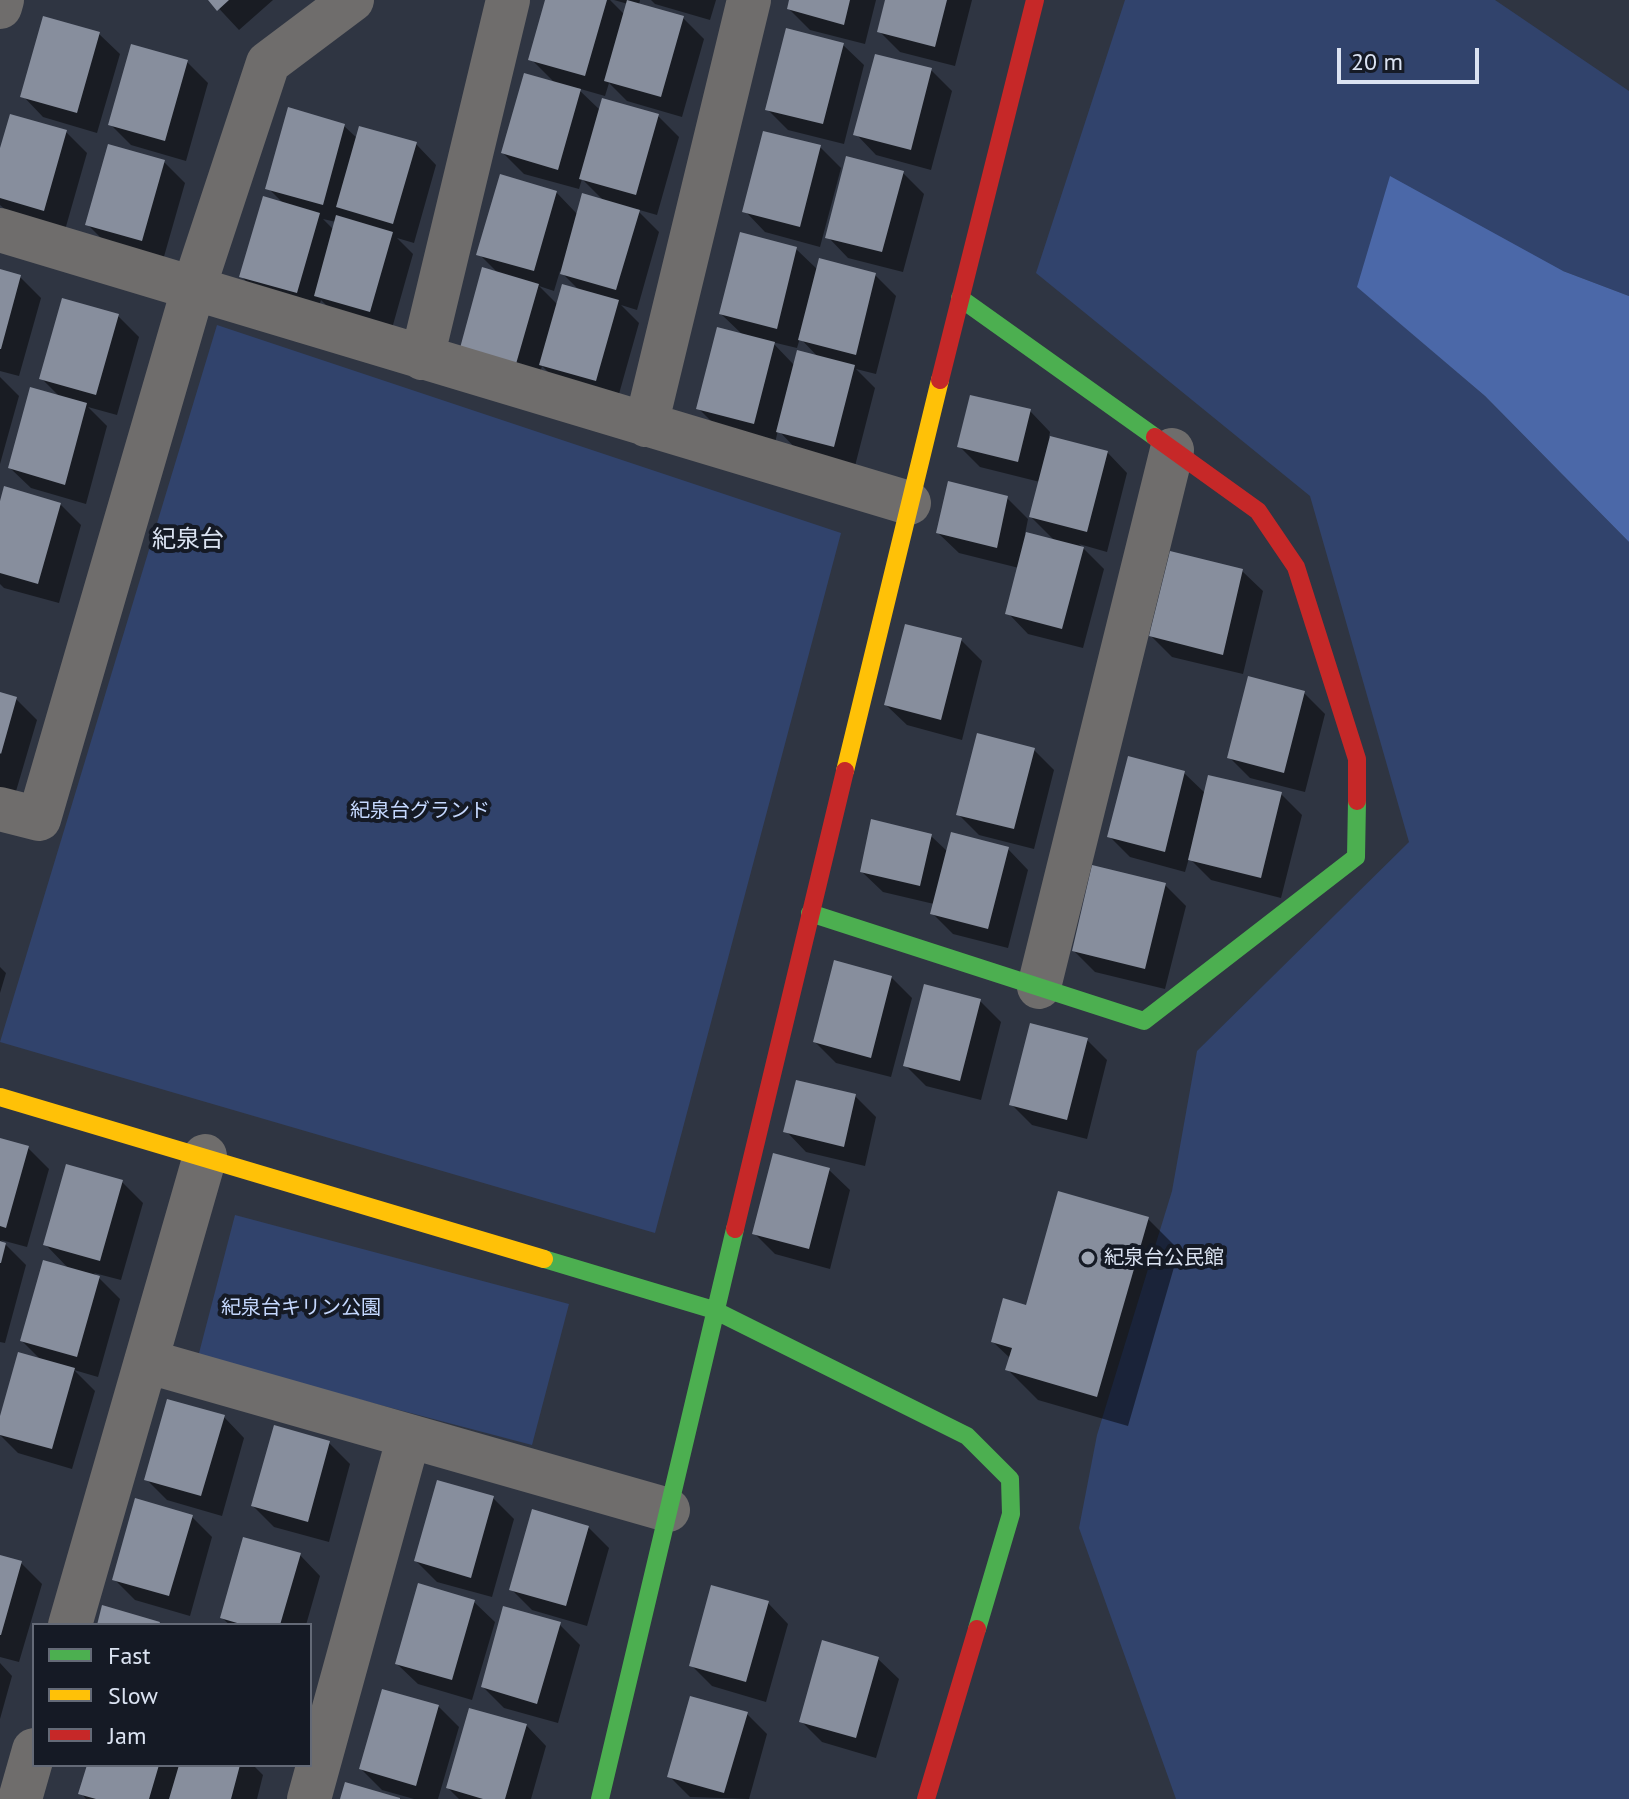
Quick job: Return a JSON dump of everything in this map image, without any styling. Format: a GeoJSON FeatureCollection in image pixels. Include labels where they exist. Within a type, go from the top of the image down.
{"type":"FeatureCollection","features":[{"type":"Feature","properties":{"kind":"street"},"geometry":{"type":"LineString","coordinates":[[0,7],[2,0]]}},
{"type":"Feature","properties":{"kind":"street"},"geometry":{"type":"LineString","coordinates":[[0,809],[39,819],[193,290],[268,63],[352,0]]}},
{"type":"Feature","properties":{"kind":"street"},"geometry":{"type":"LineString","coordinates":[[422,358],[508,0]]}},
{"type":"Feature","properties":{"kind":"street"},"geometry":{"type":"LineString","coordinates":[[646,425],[749,0]]}},
{"type":"Feature","properties":{"kind":"street"},"geometry":{"type":"LineString","coordinates":[[600,1799],[714,1310],[909,503],[1035,0]]}},
{"type":"Feature","properties":{"kind":"street"},"geometry":{"type":"LineString","coordinates":[[0,230],[909,503]]}},
{"type":"Feature","properties":{"kind":"street"},"geometry":{"type":"LineString","coordinates":[[810,913],[1144,1021],[1356,857],[1357,759],[1296,567],[1258,511],[960,298]]}},
{"type":"Feature","properties":{"kind":"street"},"geometry":{"type":"LineString","coordinates":[[1039,987],[1172,450]]}},
{"type":"Feature","properties":{"kind":"street"},"geometry":{"type":"LineString","coordinates":[[0,1097],[714,1310],[967,1436],[1010,1479],[1011,1514],[926,1799]]}},
{"type":"Feature","properties":{"kind":"street"},"geometry":{"type":"LineString","coordinates":[[71,1623],[205,1156]]}},
{"type":"Feature","properties":{"kind":"street"},"geometry":{"type":"LineString","coordinates":[[146,1361],[668,1510]]}},
{"type":"Feature","properties":{"kind":"street"},"geometry":{"type":"LineString","coordinates":[[309,1799],[409,1436]]}},
{"type":"Feature","properties":{"kind":"street"},"geometry":{"type":"LineString","coordinates":[[20,1799],[32,1757]]}},
{"type":"Feature","properties":{"kind":"green space"},"geometry":{"type":"Polygon","coordinates":[[[1125,0],[1495,0],[1629,91],[1629,296],[1563,271],[1358,287],[1485,396],[1629,542],[1629,1799],[1176,1799],[1079,1528],[1097,1435],[1172,1191],[1197,1051],[1409,842],[1310,496],[1036,273],[1125,0]]]}},
{"type":"Feature","properties":{"kind":"green space","name":"紀泉台グランド"},"geometry":{"type":"Polygon","coordinates":[[[217,325],[841,533],[655,1233],[0,1042],[217,325]]]}},
{"type":"Feature","properties":{"kind":"green space","name":"紀泉台キリン公園"},"geometry":{"type":"Polygon","coordinates":[[[235,1215],[569,1304],[532,1445],[198,1357],[235,1215]]]}},
{"type":"Feature","properties":{"kind":"shaded area"},"geometry":{"type":"Polygon","coordinates":[[[1390,176],[1563,271],[1629,296],[1629,542],[1485,396],[1357,287],[1390,176]]]}},
{"type":"Feature","properties":{"kind":"building"},"geometry":{"type":"Polygon","coordinates":[[[208,0],[229,0],[217,11],[208,0]]]}},
{"type":"Feature","properties":{"kind":"building"},"geometry":{"type":"Polygon","coordinates":[[[545,0],[607,0],[585,76],[528,60],[545,0]]]}},
{"type":"Feature","properties":{"kind":"building"},"geometry":{"type":"Polygon","coordinates":[[[627,0],[684,16],[661,97],[604,81],[627,0]]]}},
{"type":"Feature","properties":{"kind":"building"},"geometry":{"type":"Polygon","coordinates":[[[789,0],[850,0],[844,25],[787,9],[789,0]]]}},
{"type":"Feature","properties":{"kind":"building"},"geometry":{"type":"Polygon","coordinates":[[[885,0],[947,0],[935,47],[877,32],[885,0]]]}},
{"type":"Feature","properties":{"kind":"building"},"geometry":{"type":"Polygon","coordinates":[[[43,16],[100,32],[77,113],[20,97],[43,16]]]}},
{"type":"Feature","properties":{"kind":"building"},"geometry":{"type":"Polygon","coordinates":[[[786,28],[844,43],[823,124],[765,110],[786,28]]]}},
{"type":"Feature","properties":{"kind":"building"},"geometry":{"type":"Polygon","coordinates":[[[131,44],[188,60],[165,141],[108,125],[131,44]]]}},
{"type":"Feature","properties":{"kind":"building"},"geometry":{"type":"Polygon","coordinates":[[[875,54],[932,68],[911,150],[853,135],[875,54]]]}},
{"type":"Feature","properties":{"kind":"building"},"geometry":{"type":"Polygon","coordinates":[[[524,73],[581,89],[558,170],[501,153],[524,73]]]}},
{"type":"Feature","properties":{"kind":"building"},"geometry":{"type":"Polygon","coordinates":[[[602,98],[659,114],[636,195],[579,179],[602,98]]]}},
{"type":"Feature","properties":{"kind":"building"},"geometry":{"type":"Polygon","coordinates":[[[288,107],[345,124],[323,205],[265,189],[288,107]]]}},
{"type":"Feature","properties":{"kind":"building"},"geometry":{"type":"Polygon","coordinates":[[[10,114],[67,130],[44,211],[0,198],[0,148],[10,114]]]}},
{"type":"Feature","properties":{"kind":"building"},"geometry":{"type":"Polygon","coordinates":[[[359,126],[417,142],[393,224],[336,207],[359,126]]]}},
{"type":"Feature","properties":{"kind":"building"},"geometry":{"type":"Polygon","coordinates":[[[763,131],[821,145],[800,227],[742,212],[763,131]]]}},
{"type":"Feature","properties":{"kind":"building"},"geometry":{"type":"Polygon","coordinates":[[[108,144],[165,160],[142,241],[85,225],[108,144]]]}},
{"type":"Feature","properties":{"kind":"building"},"geometry":{"type":"Polygon","coordinates":[[[846,156],[904,171],[882,252],[825,238],[846,156]]]}},
{"type":"Feature","properties":{"kind":"building"},"geometry":{"type":"Polygon","coordinates":[[[500,174],[557,191],[534,271],[476,255],[500,174]]]}},
{"type":"Feature","properties":{"kind":"building"},"geometry":{"type":"Polygon","coordinates":[[[582,193],[640,210],[616,290],[560,274],[582,193]]]}},
{"type":"Feature","properties":{"kind":"building"},"geometry":{"type":"Polygon","coordinates":[[[263,196],[320,213],[297,293],[239,277],[263,196]]]}},
{"type":"Feature","properties":{"kind":"building"},"geometry":{"type":"Polygon","coordinates":[[[336,215],[393,232],[370,312],[314,296],[336,215]]]}},
{"type":"Feature","properties":{"kind":"building"},"geometry":{"type":"Polygon","coordinates":[[[740,232],[797,247],[777,329],[719,314],[740,232]]]}},
{"type":"Feature","properties":{"kind":"building"},"geometry":{"type":"Polygon","coordinates":[[[819,258],[876,273],[856,355],[798,340],[819,258]]]}},
{"type":"Feature","properties":{"kind":"building"},"geometry":{"type":"Polygon","coordinates":[[[482,267],[539,284],[516,364],[460,348],[482,267]]]}},
{"type":"Feature","properties":{"kind":"building"},"geometry":{"type":"Polygon","coordinates":[[[0,269],[21,275],[1,349],[0,349],[0,269]]]}},
{"type":"Feature","properties":{"kind":"building"},"geometry":{"type":"Polygon","coordinates":[[[562,284],[619,300],[596,381],[539,365],[562,284]]]}},
{"type":"Feature","properties":{"kind":"building"},"geometry":{"type":"Polygon","coordinates":[[[62,298],[119,314],[96,395],[39,379],[62,298]]]}},
{"type":"Feature","properties":{"kind":"building"},"geometry":{"type":"Polygon","coordinates":[[[717,327],[775,342],[754,424],[696,409],[717,327]]]}},
{"type":"Feature","properties":{"kind":"building"},"geometry":{"type":"Polygon","coordinates":[[[797,350],[855,365],[834,447],[776,432],[797,350]]]}},
{"type":"Feature","properties":{"kind":"building"},"geometry":{"type":"Polygon","coordinates":[[[30,387],[87,403],[65,485],[8,468],[30,387]]]}},
{"type":"Feature","properties":{"kind":"building"},"geometry":{"type":"Polygon","coordinates":[[[970,395],[1031,409],[1018,462],[957,447],[970,395]]]}},
{"type":"Feature","properties":{"kind":"building"},"geometry":{"type":"Polygon","coordinates":[[[1050,436],[1108,451],[1087,532],[1029,517],[1050,436]]]}},
{"type":"Feature","properties":{"kind":"building"},"geometry":{"type":"Polygon","coordinates":[[[948,481],[1008,496],[997,548],[936,533],[948,481]]]}},
{"type":"Feature","properties":{"kind":"building"},"geometry":{"type":"Polygon","coordinates":[[[4,486],[61,503],[38,584],[0,573],[0,501],[4,486]]]}},
{"type":"Feature","properties":{"kind":"building"},"geometry":{"type":"Polygon","coordinates":[[[1026,532],[1084,547],[1062,629],[1005,614],[1026,532]]]}},
{"type":"Feature","properties":{"kind":"building"},"geometry":{"type":"Polygon","coordinates":[[[1170,551],[1243,569],[1223,655],[1149,636],[1170,551]]]}},
{"type":"Feature","properties":{"kind":"building"},"geometry":{"type":"Polygon","coordinates":[[[905,624],[962,638],[941,720],[884,705],[905,624]]]}},
{"type":"Feature","properties":{"kind":"building"},"geometry":{"type":"Polygon","coordinates":[[[1248,676],[1305,691],[1284,773],[1227,758],[1248,676]]]}},
{"type":"Feature","properties":{"kind":"building"},"geometry":{"type":"Polygon","coordinates":[[[0,692],[17,697],[1,754],[0,753],[0,692]]]}},
{"type":"Feature","properties":{"kind":"building"},"geometry":{"type":"Polygon","coordinates":[[[977,733],[1035,748],[1014,829],[956,815],[977,733]]]}},
{"type":"Feature","properties":{"kind":"building"},"geometry":{"type":"Polygon","coordinates":[[[1128,756],[1185,771],[1165,852],[1107,837],[1128,756]]]}},
{"type":"Feature","properties":{"kind":"building"},"geometry":{"type":"Polygon","coordinates":[[[1208,775],[1282,792],[1261,878],[1188,860],[1208,775]]]}},
{"type":"Feature","properties":{"kind":"building"},"geometry":{"type":"Polygon","coordinates":[[[871,819],[932,834],[920,886],[860,872],[871,819]]]}},
{"type":"Feature","properties":{"kind":"building"},"geometry":{"type":"Polygon","coordinates":[[[951,832],[1009,847],[988,929],[930,914],[951,832]]]}},
{"type":"Feature","properties":{"kind":"building"},"geometry":{"type":"Polygon","coordinates":[[[1092,865],[1166,883],[1145,969],[1072,951],[1092,865]]]}},
{"type":"Feature","properties":{"kind":"building"},"geometry":{"type":"Polygon","coordinates":[[[834,960],[892,976],[871,1058],[813,1042],[834,960]]]}},
{"type":"Feature","properties":{"kind":"building"},"geometry":{"type":"Polygon","coordinates":[[[924,984],[981,999],[960,1081],[903,1066],[924,984]]]}},
{"type":"Feature","properties":{"kind":"building"},"geometry":{"type":"Polygon","coordinates":[[[1030,1023],[1088,1038],[1067,1120],[1009,1105],[1030,1023]]]}},
{"type":"Feature","properties":{"kind":"building"},"geometry":{"type":"Polygon","coordinates":[[[796,1080],[856,1094],[844,1147],[783,1132],[796,1080]]]}},
{"type":"Feature","properties":{"kind":"building"},"geometry":{"type":"Polygon","coordinates":[[[0,1138],[29,1146],[6,1228],[0,1226],[0,1138]]]}},
{"type":"Feature","properties":{"kind":"building"},"geometry":{"type":"Polygon","coordinates":[[[773,1153],[830,1168],[809,1249],[752,1234],[773,1153]]]}},
{"type":"Feature","properties":{"kind":"building"},"geometry":{"type":"Polygon","coordinates":[[[66,1164],[123,1180],[100,1261],[43,1245],[66,1164]]]}},
{"type":"Feature","properties":{"kind":"building","name":"紀泉台公民館"},"geometry":{"type":"Polygon","coordinates":[[[1058,1191],[1149,1217],[1097,1397],[1005,1370],[1012,1348],[991,1342],[1003,1298],[1026,1305],[1058,1191]]]}},
{"type":"Feature","properties":{"kind":"building"},"geometry":{"type":"Polygon","coordinates":[[[0,1241],[6,1243],[1,1263],[0,1263],[0,1241]]]}},
{"type":"Feature","properties":{"kind":"building"},"geometry":{"type":"Polygon","coordinates":[[[43,1260],[100,1276],[77,1357],[20,1341],[43,1260]]]}},
{"type":"Feature","properties":{"kind":"building"},"geometry":{"type":"Polygon","coordinates":[[[18,1352],[75,1368],[52,1449],[0,1435],[0,1416],[18,1352]]]}},
{"type":"Feature","properties":{"kind":"building"},"geometry":{"type":"Polygon","coordinates":[[[167,1399],[225,1415],[201,1496],[144,1480],[167,1399]]]}},
{"type":"Feature","properties":{"kind":"building"},"geometry":{"type":"Polygon","coordinates":[[[274,1425],[330,1441],[308,1522],[251,1506],[274,1425]]]}},
{"type":"Feature","properties":{"kind":"building"},"geometry":{"type":"Polygon","coordinates":[[[437,1480],[494,1496],[471,1578],[414,1561],[437,1480]]]}},
{"type":"Feature","properties":{"kind":"building"},"geometry":{"type":"Polygon","coordinates":[[[135,1498],[193,1515],[169,1596],[112,1580],[135,1498]]]}},
{"type":"Feature","properties":{"kind":"building"},"geometry":{"type":"Polygon","coordinates":[[[532,1509],[589,1526],[566,1606],[509,1590],[532,1509]]]}},
{"type":"Feature","properties":{"kind":"building"},"geometry":{"type":"Polygon","coordinates":[[[243,1537],[301,1553],[281,1623],[237,1623],[220,1618],[243,1537]]]}},
{"type":"Feature","properties":{"kind":"building"},"geometry":{"type":"Polygon","coordinates":[[[0,1555],[22,1561],[1,1635],[0,1635],[0,1555]]]}},
{"type":"Feature","properties":{"kind":"building"},"geometry":{"type":"Polygon","coordinates":[[[418,1583],[475,1600],[452,1680],[395,1664],[418,1583]]]}},
{"type":"Feature","properties":{"kind":"building"},"geometry":{"type":"Polygon","coordinates":[[[711,1585],[769,1601],[746,1682],[689,1666],[711,1585]]]}},
{"type":"Feature","properties":{"kind":"building"},"geometry":{"type":"Polygon","coordinates":[[[102,1605],[160,1622],[160,1623],[98,1623],[102,1605]]]}},
{"type":"Feature","properties":{"kind":"building"},"geometry":{"type":"Polygon","coordinates":[[[503,1606],[561,1622],[537,1704],[481,1687],[503,1606]]]}},
{"type":"Feature","properties":{"kind":"building"},"geometry":{"type":"Polygon","coordinates":[[[822,1640],[879,1657],[856,1738],[799,1722],[822,1640]]]}},
{"type":"Feature","properties":{"kind":"building"},"geometry":{"type":"Polygon","coordinates":[[[382,1689],[439,1705],[416,1786],[359,1769],[382,1689]]]}},
{"type":"Feature","properties":{"kind":"building"},"geometry":{"type":"Polygon","coordinates":[[[690,1696],[748,1712],[724,1793],[667,1777],[690,1696]]]}},
{"type":"Feature","properties":{"kind":"building"},"geometry":{"type":"Polygon","coordinates":[[[469,1708],[527,1724],[505,1799],[483,1799],[446,1788],[469,1708]]]}},
{"type":"Feature","properties":{"kind":"building"},"geometry":{"type":"Polygon","coordinates":[[[86,1767],[158,1767],[149,1799],[96,1799],[78,1794],[86,1767]]]}},
{"type":"Feature","properties":{"kind":"building"},"geometry":{"type":"Polygon","coordinates":[[[178,1767],[239,1767],[231,1799],[169,1799],[178,1767]]]}},
{"type":"Feature","properties":{"kind":"building"},"geometry":{"type":"Polygon","coordinates":[[[345,1782],[400,1798],[400,1799],[340,1799],[345,1782]]]}},
{"type":"Feature","properties":{"kind":"traffic: fast"},"geometry":{"type":"LineString","coordinates":[[960,298],[1155,437]]}},
{"type":"Feature","properties":{"kind":"traffic: fast"},"geometry":{"type":"LineString","coordinates":[[810,913],[1144,1021],[1356,857],[1357,801]]}},
{"type":"Feature","properties":{"kind":"traffic: fast"},"geometry":{"type":"LineString","coordinates":[[600,1799],[735,1229]]}},
{"type":"Feature","properties":{"kind":"traffic: fast"},"geometry":{"type":"LineString","coordinates":[[544,1259],[714,1310],[967,1436],[1010,1479],[1011,1514],[977,1629]]}},
{"type":"Feature","properties":{"kind":"traffic: slow"},"geometry":{"type":"LineString","coordinates":[[845,771],[940,380]]}},
{"type":"Feature","properties":{"kind":"traffic: slow"},"geometry":{"type":"LineString","coordinates":[[0,1097],[544,1259]]}},
{"type":"Feature","properties":{"kind":"traffic: jam"},"geometry":{"type":"LineString","coordinates":[[940,380],[1035,0]]}},
{"type":"Feature","properties":{"kind":"traffic: jam"},"geometry":{"type":"LineString","coordinates":[[1155,437],[1258,511],[1296,567],[1357,759],[1357,801]]}},
{"type":"Feature","properties":{"kind":"traffic: jam"},"geometry":{"type":"LineString","coordinates":[[735,1229],[845,771]]}},
{"type":"Feature","properties":{"kind":"traffic: jam"},"geometry":{"type":"LineString","coordinates":[[926,1799],[977,1629]]}},
{"type":"Feature","properties":{"kind":"place","name":"紀泉台公民館"},"geometry":{"type":"Point","coordinates":[1088,1258]}},
{"type":"Feature","properties":{"kind":"district","name":"紀泉台"},"geometry":{"type":"Point","coordinates":[188,540]}}]}
